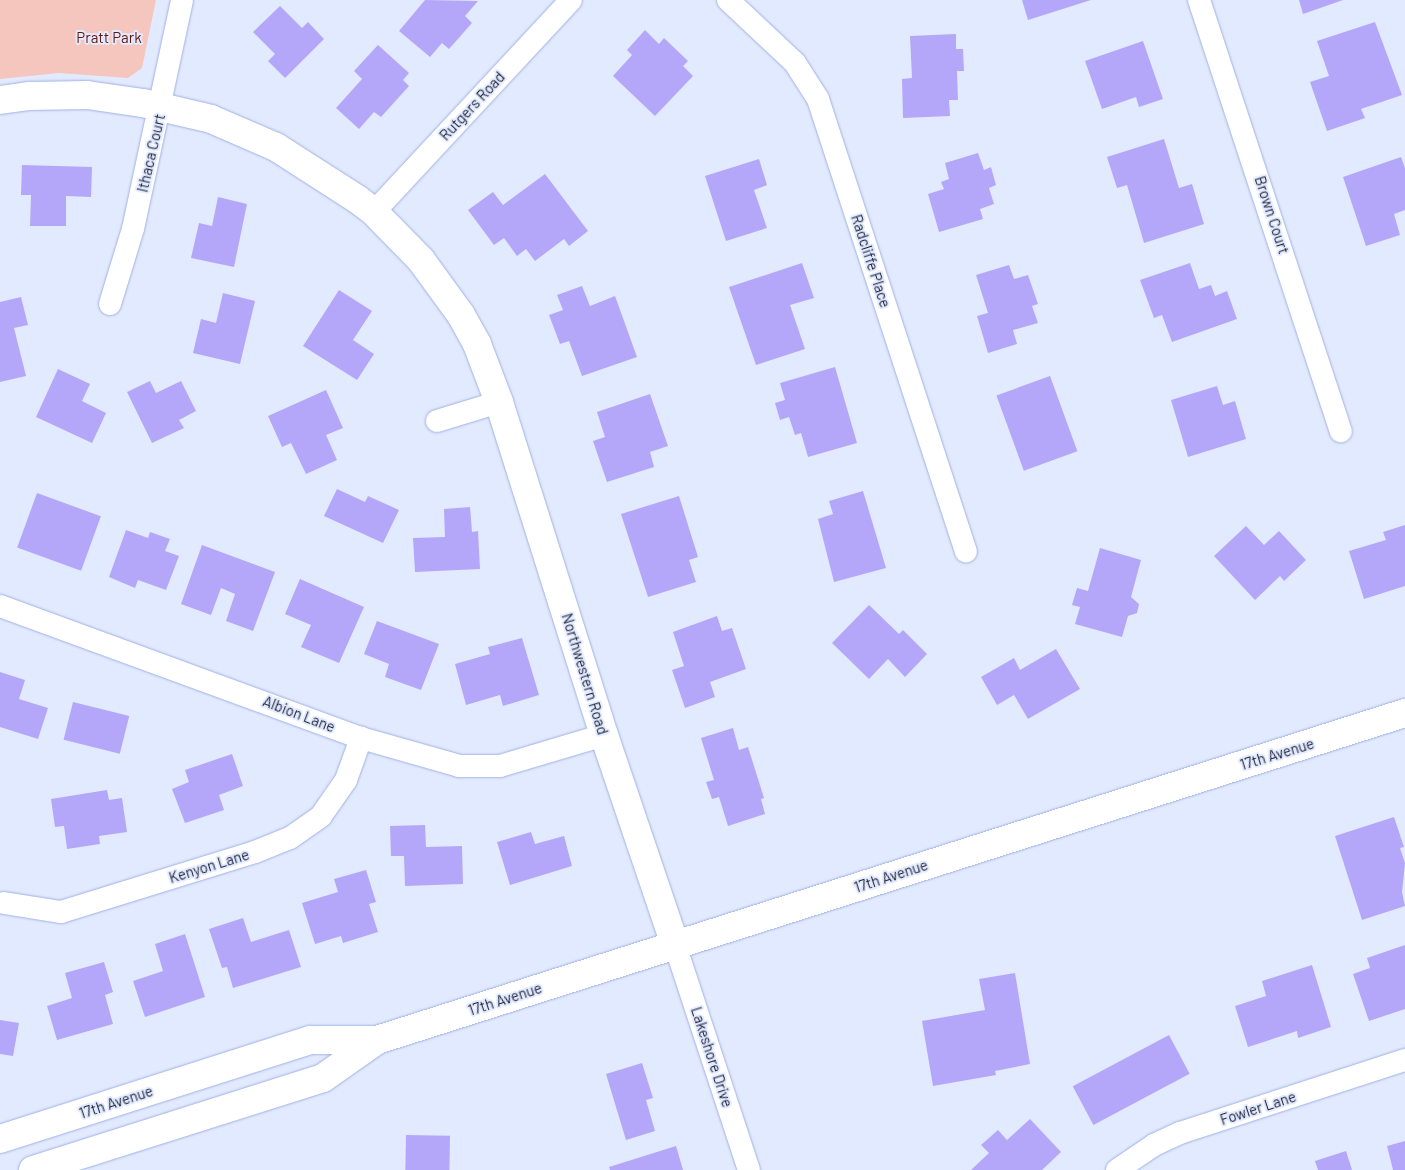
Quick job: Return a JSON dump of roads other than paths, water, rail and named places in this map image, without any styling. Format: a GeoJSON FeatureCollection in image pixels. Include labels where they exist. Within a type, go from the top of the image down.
{"type":"FeatureCollection","features":[{"type":"Feature","properties":{"kind":"main road","name":"Northwestern Road"},"geometry":{"type":"LineString","coordinates":[[0,100],[30,96],[87,95],[161,107],[211,120],[276,147],[374,212],[421,260],[461,315],[477,344],[499,402],[604,735],[675,945]]}},
{"type":"Feature","properties":{"kind":"main road","name":"17th Avenue"},"geometry":{"type":"LineString","coordinates":[[33,1170],[323,1078],[377,1040],[1405,713]]}},
{"type":"Feature","properties":{"kind":"main road","name":"17th Avenue"},"geometry":{"type":"LineString","coordinates":[[0,1139],[311,1040],[377,1040]]}},
{"type":"Feature","properties":{"kind":"street","name":"Ithaca Court"},"geometry":{"type":"LineString","coordinates":[[110,304],[133,229],[161,107],[182,0]]}},
{"type":"Feature","properties":{"kind":"street","name":"Rutgers Road"},"geometry":{"type":"LineString","coordinates":[[374,212],[571,0]]}},
{"type":"Feature","properties":{"kind":"street","name":"Radcliffe Place"},"geometry":{"type":"LineString","coordinates":[[728,0],[795,63],[818,99],[966,551]]}},
{"type":"Feature","properties":{"kind":"street","name":"Brown Court"},"geometry":{"type":"LineString","coordinates":[[1200,0],[1341,431]]}},
{"type":"Feature","properties":{"kind":"street"},"geometry":{"type":"LineString","coordinates":[[437,421],[499,402]]}},
{"type":"Feature","properties":{"kind":"street","name":"Albion Lane"},"geometry":{"type":"LineString","coordinates":[[0,606],[361,738],[459,766],[500,766],[604,735]]}},
{"type":"Feature","properties":{"kind":"street","name":"Kenyon Lane"},"geometry":{"type":"LineString","coordinates":[[4,903],[61,912],[256,852],[290,838],[321,816],[346,780],[361,738]]}},
{"type":"Feature","properties":{"kind":"street","name":"Lakeshore Drive"},"geometry":{"type":"LineString","coordinates":[[675,945],[749,1170]]}},
{"type":"Feature","properties":{"kind":"street","name":"Fowler Lane"},"geometry":{"type":"LineString","coordinates":[[1117,1170],[1147,1149],[1180,1133],[1405,1060]]}},
{"type":"Feature","properties":{"kind":"park label","name":"Pratt Park"},"geometry":{"type":"Point","coordinates":[109,38]}}]}
